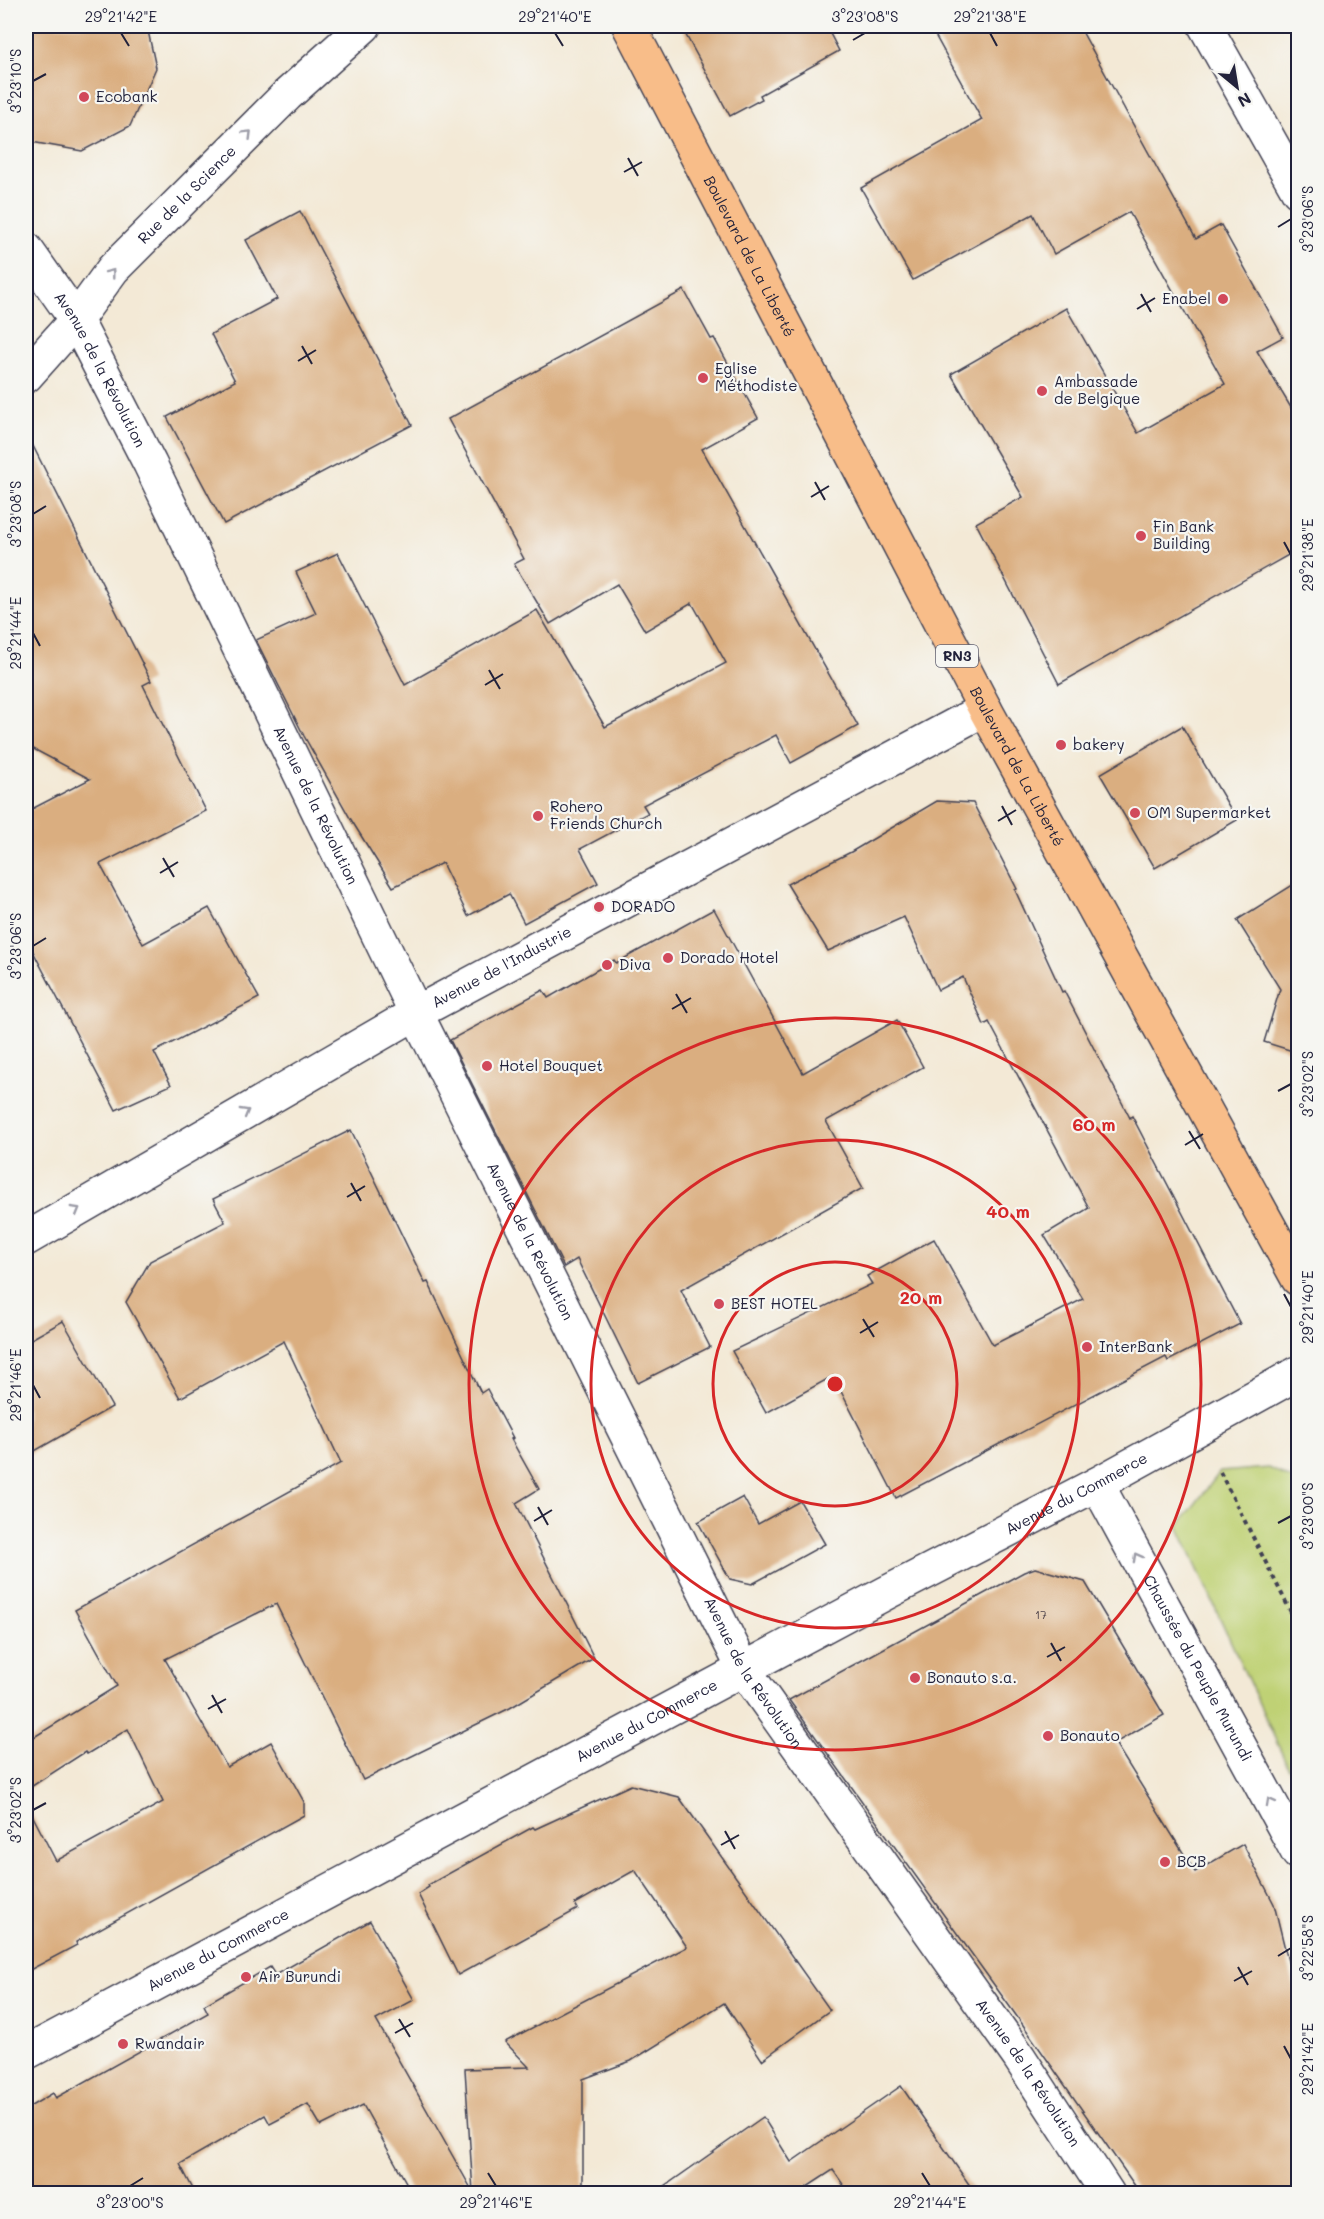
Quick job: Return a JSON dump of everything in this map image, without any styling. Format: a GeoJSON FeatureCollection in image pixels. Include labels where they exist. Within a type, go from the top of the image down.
{"type":"FeatureCollection","features":[{"type":"Feature","properties":{"kind":"highway","name":"Boulevard de La Liberté"},"geometry":{"type":"LineString","coordinates":[[629,26],[985,709],[1299,1279]]}},
{"type":"Feature","properties":{"kind":"street","name":"Rue de la Science"},"geometry":{"type":"LineString","coordinates":[[26,376],[76,320],[112,269],[287,95],[364,26]]}},
{"type":"Feature","properties":{"kind":"street"},"geometry":{"type":"LineString","coordinates":[[1205,26],[1299,191]]}},
{"type":"Feature","properties":{"kind":"street","name":"Avenue de la Révolution"},"geometry":{"type":"LineString","coordinates":[[26,249],[76,320],[150,464],[416,1013],[744,1670],[1019,2057],[1108,2193]]}},
{"type":"Feature","properties":{"kind":"street","name":"Avenue de l'Industrie"},"geometry":{"type":"LineString","coordinates":[[26,1239],[416,1013],[985,709]]}},
{"type":"Feature","properties":{"kind":"street","name":"Avenue du Commerce"},"geometry":{"type":"LineString","coordinates":[[26,2053],[897,1587],[1097,1484],[1299,1373]]}},
{"type":"Feature","properties":{"kind":"street","name":"Chaussée du Peuple Murundi"},"geometry":{"type":"LineString","coordinates":[[1097,1484],[1299,1854]]}},
{"type":"Feature","properties":{"kind":"path"},"geometry":{"type":"LineString","coordinates":[[1220,1472],[1299,1626]]}},
{"type":"Feature","properties":{"kind":"green space"},"geometry":{"type":"Polygon","coordinates":[[[1269,1468],[1297,1482],[1298,1485],[1298,1789],[1178,1526],[1220,1472],[1269,1468]]]}},
{"type":"Feature","properties":{"kind":"building","name":"Ecobank"},"geometry":{"type":"Polygon","coordinates":[[[26,26],[147,26],[156,68],[130,126],[82,151],[26,141],[26,26]]]}},
{"type":"Feature","properties":{"kind":"building"},"geometry":{"type":"Polygon","coordinates":[[[681,26],[826,26],[839,51],[760,95],[762,99],[730,116],[681,26]]]}},
{"type":"Feature","properties":{"kind":"building"},"geometry":{"type":"Polygon","coordinates":[[[930,26],[1079,26],[1196,239],[1221,225],[1283,337],[1257,351],[1299,421],[1299,549],[1059,684],[976,523],[1023,497],[951,374],[1066,308],[1138,433],[1225,384],[1129,212],[1054,254],[1033,214],[913,280],[861,188],[982,120],[930,26]]]}},
{"type":"Feature","properties":{"kind":"building"},"geometry":{"type":"Polygon","coordinates":[[[300,211],[412,425],[224,524],[167,417],[235,381],[211,334],[277,299],[246,240],[300,211]]]}},
{"type":"Feature","properties":{"kind":"building"},"geometry":{"type":"Polygon","coordinates":[[[684,290],[711,339],[714,338],[758,418],[702,449],[858,726],[791,763],[776,735],[643,805],[648,813],[580,849],[598,883],[524,923],[509,894],[468,916],[442,863],[393,887],[350,818],[304,736],[256,640],[316,613],[296,572],[338,553],[405,685],[537,610],[605,727],[726,663],[692,603],[645,631],[617,584],[550,624],[514,564],[524,559],[448,419],[684,290]]]}},
{"type":"Feature","properties":{"kind":"building"},"geometry":{"type":"Polygon","coordinates":[[[26,432],[151,681],[143,685],[206,811],[100,864],[143,944],[209,908],[259,998],[154,1052],[171,1085],[116,1110],[26,938],[26,812],[90,779],[26,745],[26,432]]]}},
{"type":"Feature","properties":{"kind":"building"},"geometry":{"type":"Polygon","coordinates":[[[1182,726],[1237,820],[1155,868],[1100,774],[1182,726]]]}},
{"type":"Feature","properties":{"kind":"building"},"geometry":{"type":"Polygon","coordinates":[[[937,801],[973,803],[1017,889],[1015,890],[1062,992],[1064,991],[1130,1118],[1132,1116],[1240,1324],[1168,1361],[1166,1357],[896,1498],[833,1376],[766,1413],[732,1351],[872,1284],[867,1276],[934,1239],[993,1345],[1083,1299],[1044,1235],[1089,1208],[989,1022],[984,1025],[963,977],[938,990],[904,917],[828,951],[787,884],[851,852],[937,801]]]}},
{"type":"Feature","properties":{"kind":"building"},"geometry":{"type":"Polygon","coordinates":[[[1299,881],[1299,1053],[1264,1042],[1280,989],[1237,920],[1299,881]]]}},
{"type":"Feature","properties":{"kind":"building"},"geometry":{"type":"Polygon","coordinates":[[[714,909],[803,1073],[897,1020],[923,1067],[826,1121],[863,1188],[681,1290],[710,1347],[638,1383],[577,1259],[564,1267],[450,1040],[543,990],[548,998],[614,960],[616,963],[714,909]]]}},
{"type":"Feature","properties":{"kind":"building"},"geometry":{"type":"Polygon","coordinates":[[[351,1130],[481,1393],[487,1389],[539,1489],[516,1503],[594,1658],[510,1708],[363,1780],[276,1604],[165,1659],[227,1767],[271,1742],[304,1802],[304,1815],[26,1972],[26,1803],[56,1861],[163,1802],[128,1729],[87,1754],[85,1752],[26,1790],[26,1742],[117,1686],[75,1610],[341,1463],[284,1341],[180,1398],[126,1302],[150,1261],[225,1222],[213,1199],[351,1130]]]}},
{"type":"Feature","properties":{"kind":"building"},"geometry":{"type":"Polygon","coordinates":[[[63,1321],[112,1407],[26,1456],[26,1342],[63,1321]]]}},
{"type":"Feature","properties":{"kind":"building"},"geometry":{"type":"Polygon","coordinates":[[[743,1497],[758,1524],[800,1501],[825,1544],[752,1584],[730,1579],[698,1522],[743,1497]]]}},
{"type":"Feature","properties":{"kind":"building"},"geometry":{"type":"Polygon","coordinates":[[[1035,1568],[1085,1582],[1164,1715],[1115,1743],[1195,1872],[1243,1844],[1274,1904],[1299,2006],[1299,2193],[1140,2193],[1023,2025],[789,1700],[1035,1568]]]}},
{"type":"Feature","properties":{"kind":"building"},"geometry":{"type":"Polygon","coordinates":[[[631,1785],[679,1797],[830,2010],[762,2060],[724,2003],[631,2061],[583,2079],[583,2193],[412,2193],[363,2105],[321,2126],[308,2104],[270,2124],[265,2115],[180,2164],[195,2193],[26,2193],[26,2109],[53,2093],[56,2098],[208,2013],[204,2005],[270,1967],[275,1975],[370,1921],[414,2000],[376,2020],[473,2192],[465,2069],[529,2067],[505,2042],[687,1947],[635,1870],[575,1904],[578,1909],[458,1975],[418,1894],[429,1887],[428,1885],[533,1827],[535,1829],[631,1785]]]}},
{"type":"Feature","properties":{"kind":"building"},"geometry":{"type":"Polygon","coordinates":[[[901,2086],[975,2193],[849,2193],[833,2170],[807,2187],[811,2193],[655,2193],[763,2117],[791,2162],[901,2086]]]}},
{"type":"Feature","properties":{"kind":"place","name":"Ecobank"},"geometry":{"type":"Point","coordinates":[84,97]}},
{"type":"Feature","properties":{"kind":"place","name":"Enabel"},"geometry":{"type":"Point","coordinates":[1223,299]}},
{"type":"Feature","properties":{"kind":"place","name":"Eglise Méthodiste"},"geometry":{"type":"Point","coordinates":[703,378]}},
{"type":"Feature","properties":{"kind":"place","name":"Ambassade de Belgique"},"geometry":{"type":"Point","coordinates":[1042,391]}},
{"type":"Feature","properties":{"kind":"place","name":"Fin Bank Building"},"geometry":{"type":"Point","coordinates":[1141,536]}},
{"type":"Feature","properties":{"kind":"place","name":"bakery"},"geometry":{"type":"Point","coordinates":[1061,745]}},
{"type":"Feature","properties":{"kind":"place","name":"OM Supermarket"},"geometry":{"type":"Point","coordinates":[1135,813]}},
{"type":"Feature","properties":{"kind":"place","name":"Rohero Friends Church"},"geometry":{"type":"Point","coordinates":[538,816]}},
{"type":"Feature","properties":{"kind":"place","name":"DORADO"},"geometry":{"type":"Point","coordinates":[599,907]}},
{"type":"Feature","properties":{"kind":"place","name":"Dorado Hotel"},"geometry":{"type":"Point","coordinates":[668,958]}},
{"type":"Feature","properties":{"kind":"place","name":"Diva"},"geometry":{"type":"Point","coordinates":[607,965]}},
{"type":"Feature","properties":{"kind":"place","name":"Hotel Bouquet"},"geometry":{"type":"Point","coordinates":[487,1066]}},
{"type":"Feature","properties":{"kind":"place","name":"BEST HOTEL"},"geometry":{"type":"Point","coordinates":[719,1304]}},
{"type":"Feature","properties":{"kind":"place","name":"InterBank"},"geometry":{"type":"Point","coordinates":[1087,1347]}},
{"type":"Feature","properties":{"kind":"place","name":"Bonauto s.a."},"geometry":{"type":"Point","coordinates":[915,1678]}},
{"type":"Feature","properties":{"kind":"place","name":"Bonauto"},"geometry":{"type":"Point","coordinates":[1048,1736]}},
{"type":"Feature","properties":{"kind":"place","name":"BCB"},"geometry":{"type":"Point","coordinates":[1165,1862]}},
{"type":"Feature","properties":{"kind":"place","name":"Air Burundi"},"geometry":{"type":"Point","coordinates":[246,1977]}},
{"type":"Feature","properties":{"kind":"place","name":"Rwandair"},"geometry":{"type":"Point","coordinates":[123,2044]}}]}
